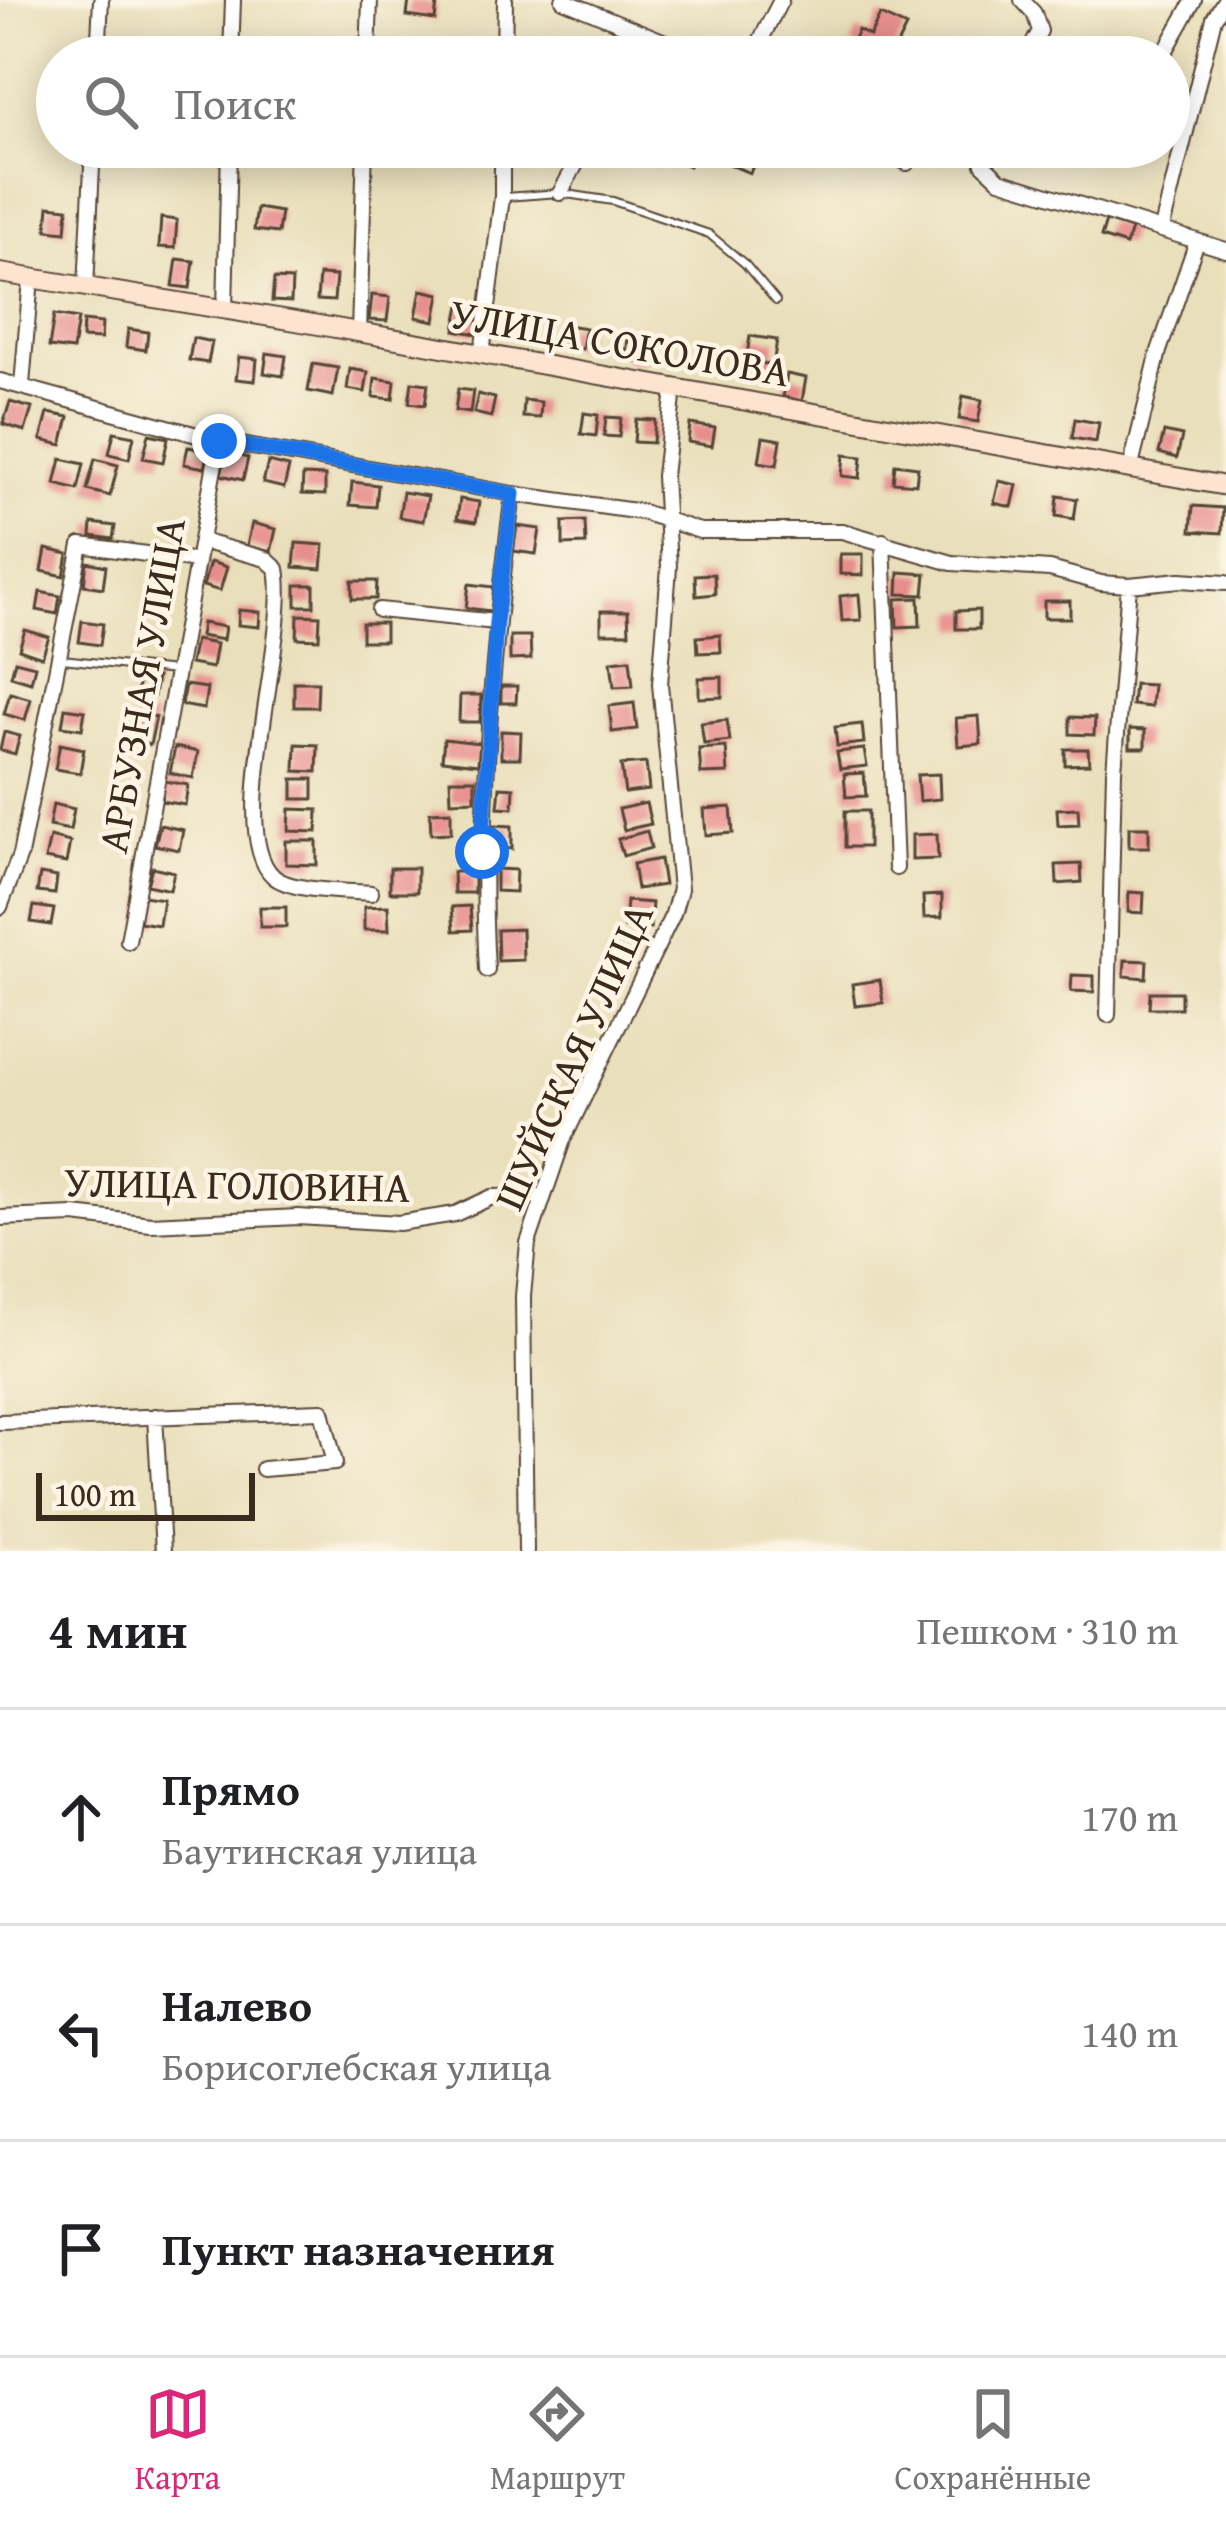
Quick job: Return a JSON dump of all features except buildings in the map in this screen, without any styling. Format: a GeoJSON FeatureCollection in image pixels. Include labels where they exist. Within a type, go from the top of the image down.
{"type":"FeatureCollection","features":[{"type":"Feature","properties":{"kind":"main road","name":"УЛИЦА СОКОЛОВА"},"geometry":{"type":"LineString","coordinates":[[0,273],[1226,486]]}},
{"type":"Feature","properties":{"kind":"street"},"geometry":{"type":"LineString","coordinates":[[99,36],[101,0]]}},
{"type":"Feature","properties":{"kind":"street"},"geometry":{"type":"LineString","coordinates":[[231,36],[232,0]]}},
{"type":"Feature","properties":{"kind":"street"},"geometry":{"type":"LineString","coordinates":[[369,36],[370,0]]}},
{"type":"Feature","properties":{"kind":"street"},"geometry":{"type":"LineString","coordinates":[[504,36],[505,0]]}},
{"type":"Feature","properties":{"kind":"street"},"geometry":{"type":"LineString","coordinates":[[563,0],[651,36]]}},
{"type":"Feature","properties":{"kind":"street"},"geometry":{"type":"LineString","coordinates":[[763,36],[781,0]]}},
{"type":"Feature","properties":{"kind":"street"},"geometry":{"type":"LineString","coordinates":[[1022,0],[1034,13],[1038,36]]}},
{"type":"Feature","properties":{"kind":"street"},"geometry":{"type":"LineString","coordinates":[[1174,36],[1194,0]]}},
{"type":"Feature","properties":{"kind":"street"},"geometry":{"type":"LineString","coordinates":[[1190,115],[1214,18],[1225,0]]}},
{"type":"Feature","properties":{"kind":"street"},"geometry":{"type":"LineString","coordinates":[[86,287],[92,168]]}},
{"type":"Feature","properties":{"kind":"street"},"geometry":{"type":"LineString","coordinates":[[226,310],[229,168]]}},
{"type":"Feature","properties":{"kind":"street"},"geometry":{"type":"LineString","coordinates":[[359,332],[364,168]]}},
{"type":"Feature","properties":{"kind":"street"},"geometry":{"type":"LineString","coordinates":[[482,354],[502,168]]}},
{"type":"Feature","properties":{"kind":"street"},"geometry":{"type":"LineString","coordinates":[[560,193],[574,168]]}},
{"type":"Feature","properties":{"kind":"street"},"geometry":{"type":"LineString","coordinates":[[987,168],[1000,180],[1226,250]]}},
{"type":"Feature","properties":{"kind":"street"},"geometry":{"type":"LineString","coordinates":[[1162,228],[1177,168]]}},
{"type":"Feature","properties":{"kind":"street"},"geometry":{"type":"LineString","coordinates":[[1130,470],[1159,351],[1197,241]]}},
{"type":"Feature","properties":{"kind":"street"},"geometry":{"type":"LineString","coordinates":[[22,385],[31,278]]}},
{"type":"Feature","properties":{"kind":"street"},"geometry":{"type":"LineString","coordinates":[[0,381],[219,441],[664,518],[700,531],[842,531],[952,563],[1050,569],[1101,583],[1226,583]]}},
{"type":"Feature","properties":{"kind":"street","name":"ШУЙСКАЯ УЛИЦА"},"geometry":{"type":"LineString","coordinates":[[526,1551],[523,1296],[528,1243],[563,1140],[673,914],[680,889],[660,684],[670,567],[664,476],[674,389]]}},
{"type":"Feature","properties":{"kind":"street","name":"АРБУЗНАЯ УЛИЦА"},"geometry":{"type":"LineString","coordinates":[[128,941],[219,441]]}},
{"type":"Feature","properties":{"kind":"street"},"geometry":{"type":"LineString","coordinates":[[487,970],[483,802],[496,622],[513,494]]}},
{"type":"Feature","properties":{"kind":"street"},"geometry":{"type":"LineString","coordinates":[[201,541],[266,559],[277,568],[273,669],[255,795],[255,832],[264,863],[287,885],[371,893]]}},
{"type":"Feature","properties":{"kind":"street"},"geometry":{"type":"LineString","coordinates":[[883,541],[896,868]]}},
{"type":"Feature","properties":{"kind":"street"},"geometry":{"type":"LineString","coordinates":[[0,907],[20,855],[81,545],[197,561]]}},
{"type":"Feature","properties":{"kind":"street"},"geometry":{"type":"LineString","coordinates":[[1108,1015],[1114,771],[1129,585]]}},
{"type":"Feature","properties":{"kind":"street"},"geometry":{"type":"LineString","coordinates":[[379,610],[496,622]]}},
{"type":"Feature","properties":{"kind":"street","name":"УЛИЦА ГОЛОВИНА"},"geometry":{"type":"LineString","coordinates":[[0,1217],[74,1215],[151,1224],[298,1217],[399,1223],[454,1214],[491,1197],[542,1196]]}},
{"type":"Feature","properties":{"kind":"street"},"geometry":{"type":"LineString","coordinates":[[0,1423],[322,1411],[335,1463],[263,1469]]}},
{"type":"Feature","properties":{"kind":"street"},"geometry":{"type":"LineString","coordinates":[[155,1416],[163,1551]]}},
{"type":"Feature","properties":{"kind":"lane"},"geometry":{"type":"LineString","coordinates":[[502,197],[560,193],[613,202],[710,234],[745,264],[776,301]]}},
{"type":"Feature","properties":{"kind":"lane"},"geometry":{"type":"LineString","coordinates":[[59,658],[177,671]]}},
{"type":"Feature","properties":{"kind":"route"},"geometry":{"type":"LineString","coordinates":[[219,441],[513,494],[496,622],[482,852]]}}]}
